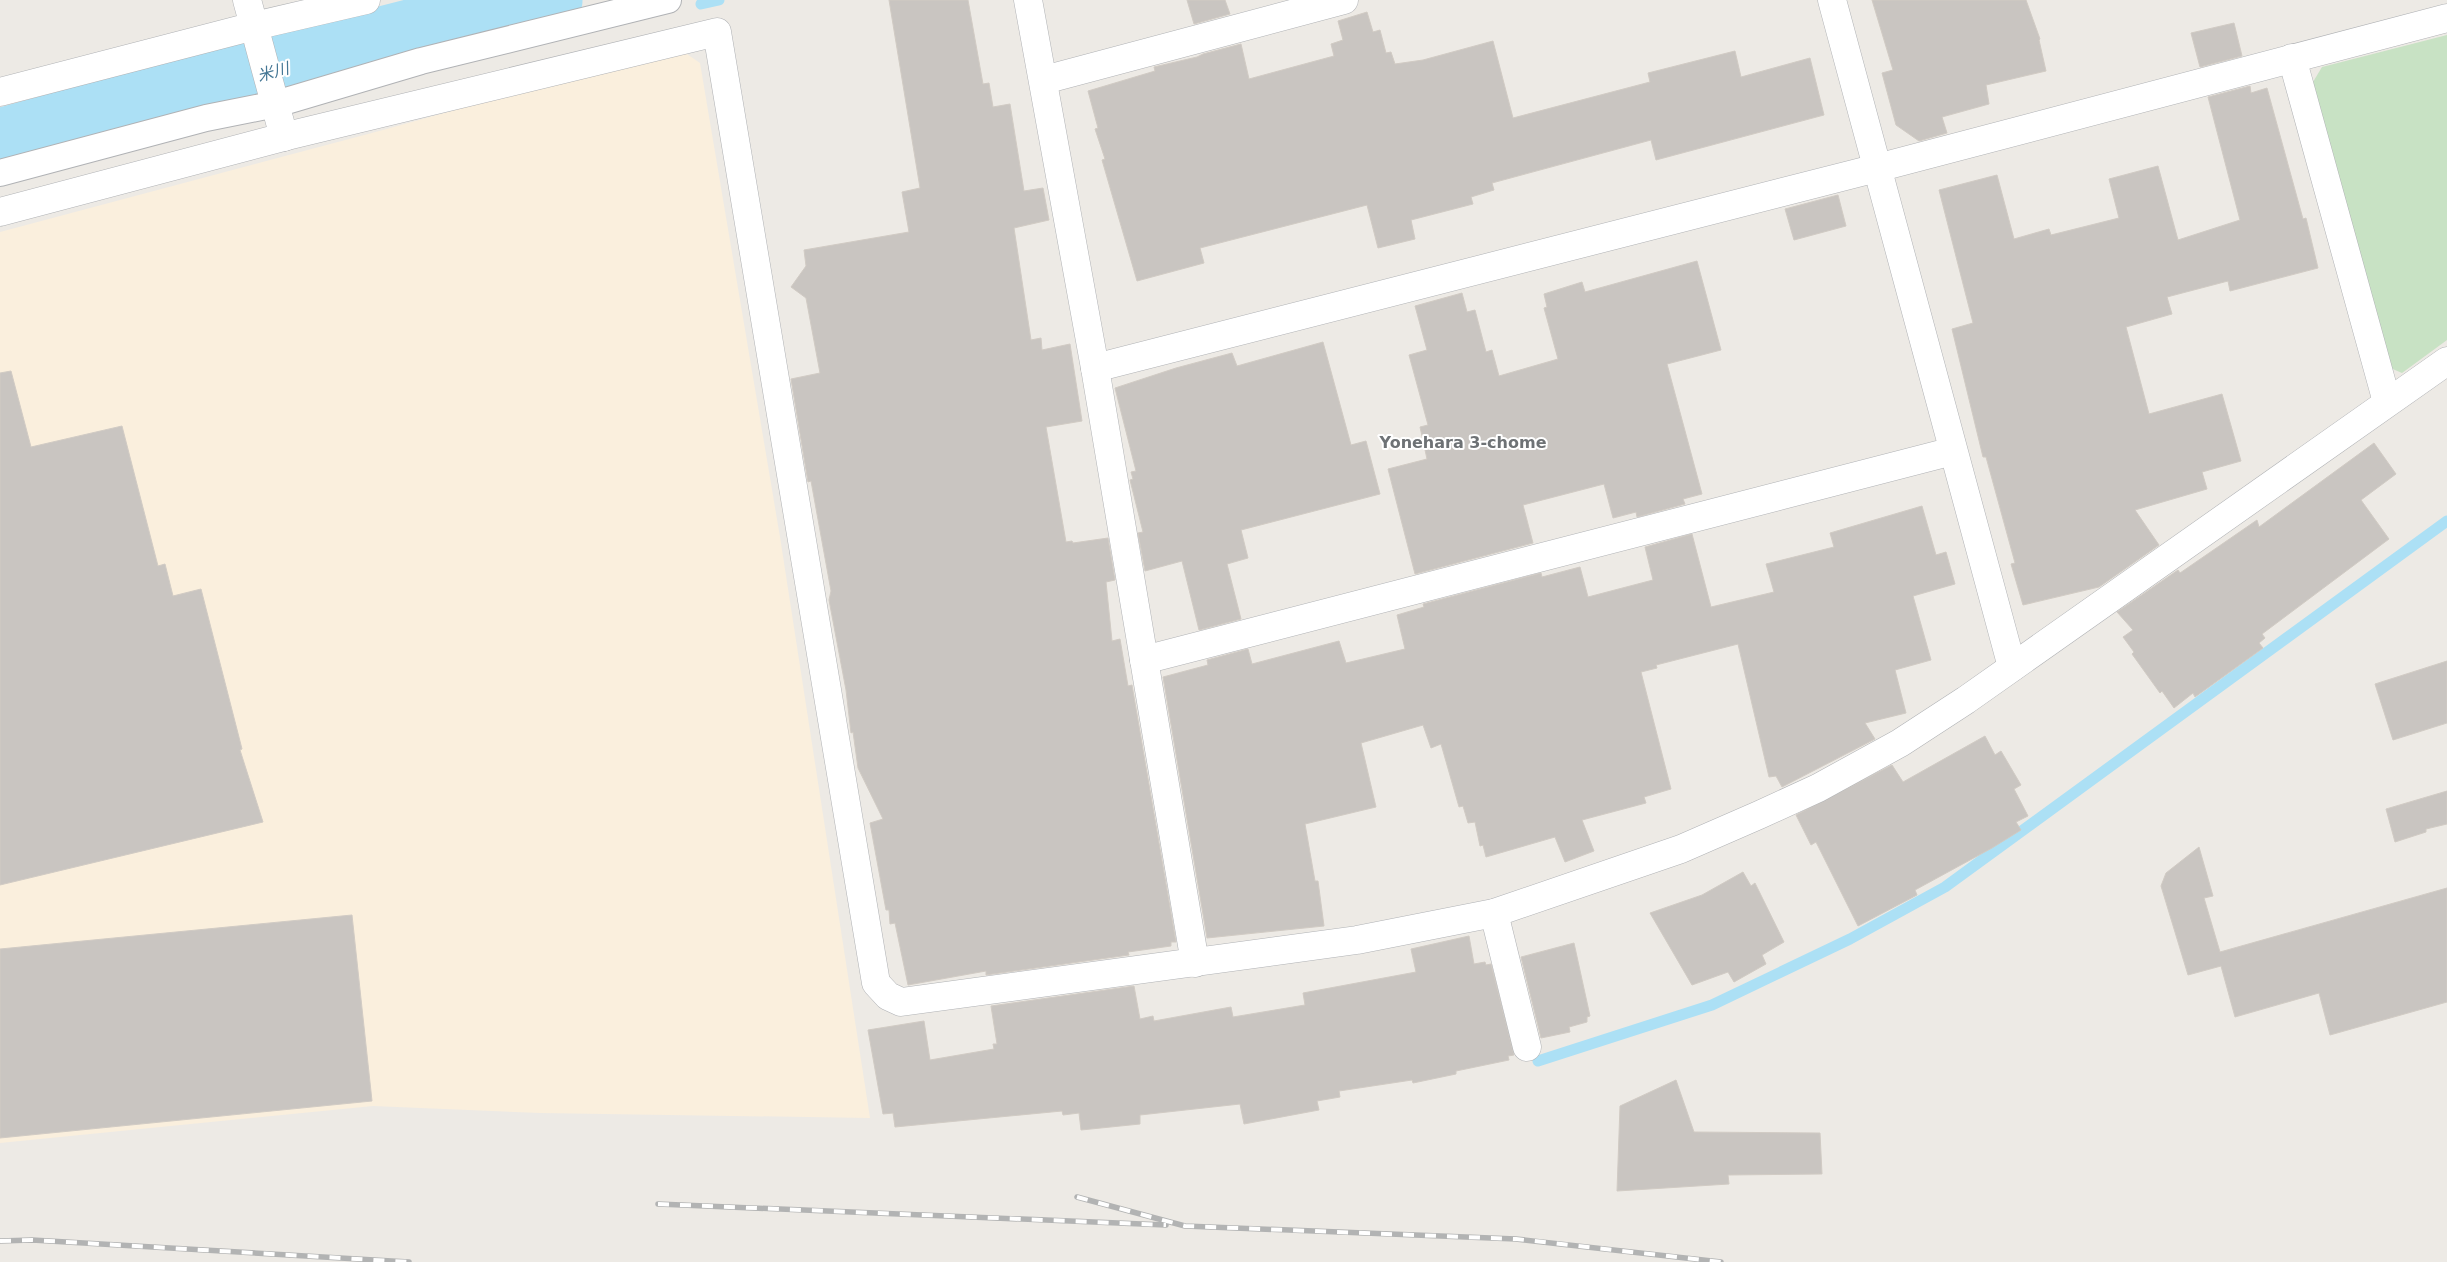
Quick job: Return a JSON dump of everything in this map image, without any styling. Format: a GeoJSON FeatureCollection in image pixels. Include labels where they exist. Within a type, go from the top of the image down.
{"type":"FeatureCollection","features":[{"type":"Feature","properties":{"kind":"street"},"geometry":{"type":"LineString","coordinates":[[247,0],[284,137]]}},
{"type":"Feature","properties":{"kind":"street"},"geometry":{"type":"LineString","coordinates":[[0,92],[256,31],[366,0]]}},
{"type":"Feature","properties":{"kind":"street"},"geometry":{"type":"LineString","coordinates":[[0,173],[206,118],[276,104],[421,61],[668,0]]}},
{"type":"Feature","properties":{"kind":"street"},"geometry":{"type":"LineString","coordinates":[[1028,0],[1095,368],[1195,963]]}},
{"type":"Feature","properties":{"kind":"street"},"geometry":{"type":"LineString","coordinates":[[1044,80],[1344,0]]}},
{"type":"Feature","properties":{"kind":"street"},"geometry":{"type":"LineString","coordinates":[[1832,0],[2012,667]]}},
{"type":"Feature","properties":{"kind":"street"},"geometry":{"type":"LineString","coordinates":[[1095,368],[1877,168],[2447,18]]}},
{"type":"Feature","properties":{"kind":"street"},"geometry":{"type":"LineString","coordinates":[[0,212],[284,137],[717,32],[876,982],[888,996],[901,1002],[1357,940],[1494,913],[1681,849],[1818,788],[1900,743],[2012,667],[2447,360]]}},
{"type":"Feature","properties":{"kind":"street"},"geometry":{"type":"LineString","coordinates":[[2292,58],[2387,402]]}},
{"type":"Feature","properties":{"kind":"street"},"geometry":{"type":"LineString","coordinates":[[1144,660],[1954,452]]}},
{"type":"Feature","properties":{"kind":"street"},"geometry":{"type":"LineString","coordinates":[[1494,913],[1527,1047]]}},
{"type":"Feature","properties":{"kind":"shaded area"},"geometry":{"type":"Polygon","coordinates":[[[678,48],[700,63],[780,537],[870,1118],[540,1113],[373,1106],[0,1143],[0,232],[383,130],[678,48]]]}},
{"type":"Feature","properties":{"kind":"green space"},"geometry":{"type":"Polygon","coordinates":[[[2447,35],[2447,340],[2402,373],[2388,367],[2313,82],[2322,67],[2447,35]]]}},
{"type":"Feature","properties":{"kind":"building"},"geometry":{"type":"Polygon","coordinates":[[[889,0],[968,0],[983,84],[989,83],[993,107],[1010,104],[1024,191],[1043,188],[1049,220],[1014,228],[1031,340],[1041,338],[1042,350],[1070,344],[1082,421],[1046,427],[1066,542],[1072,541],[1073,543],[1108,538],[1115,580],[1106,582],[1112,641],[1120,639],[1128,686],[1132,685],[1176,942],[1171,942],[1171,946],[1128,952],[1129,955],[986,975],[986,971],[908,985],[895,923],[890,924],[889,910],[886,910],[870,823],[883,819],[858,768],[853,732],[851,733],[846,690],[829,600],[831,591],[811,481],[808,482],[791,379],[820,373],[806,298],[791,287],[806,266],[804,250],[909,232],[902,192],[920,188],[889,0]]]}},
{"type":"Feature","properties":{"kind":"building"},"geometry":{"type":"Polygon","coordinates":[[[1187,0],[1225,0],[1230,14],[1194,24],[1187,0]]]}},
{"type":"Feature","properties":{"kind":"building"},"geometry":{"type":"Polygon","coordinates":[[[1872,0],[2026,0],[2040,39],[2046,71],[1986,85],[1989,104],[1942,117],[1947,133],[1919,141],[1896,125],[1882,73],[1893,70],[1872,0]]]}},
{"type":"Feature","properties":{"kind":"building"},"geometry":{"type":"Polygon","coordinates":[[[1367,12],[1373,32],[1380,30],[1386,53],[1391,52],[1395,64],[1423,60],[1493,41],[1513,118],[1650,82],[1648,73],[1735,51],[1741,77],[1810,58],[1824,115],[1656,160],[1651,140],[1492,183],[1494,190],[1471,197],[1473,204],[1411,220],[1415,239],[1378,248],[1367,205],[1200,248],[1204,263],[1137,281],[1102,160],[1105,159],[1095,129],[1098,128],[1088,91],[1155,71],[1154,67],[1241,44],[1249,79],[1334,56],[1331,44],[1343,40],[1338,21],[1367,12]]]}},
{"type":"Feature","properties":{"kind":"building"},"geometry":{"type":"Polygon","coordinates":[[[2234,23],[2242,56],[2200,67],[2191,33],[2234,23]]]}},
{"type":"Feature","properties":{"kind":"building"},"geometry":{"type":"Polygon","coordinates":[[[2250,86],[2251,93],[2267,88],[2303,219],[2306,218],[2318,268],[2230,291],[2228,281],[2167,297],[2172,314],[2126,327],[2149,414],[2222,394],[2241,461],[2202,472],[2207,489],[2135,510],[2159,545],[2099,587],[2023,605],[2011,564],[2015,563],[1986,457],[1983,457],[1952,329],[1973,323],[1939,190],[1997,175],[2014,239],[2049,229],[2051,235],[2119,218],[2109,179],[2158,166],[2178,240],[2240,220],[2208,97],[2250,86]]]}},
{"type":"Feature","properties":{"kind":"building"},"geometry":{"type":"Polygon","coordinates":[[[1838,195],[1846,226],[1794,240],[1785,209],[1838,195]]]}},
{"type":"Feature","properties":{"kind":"building"},"geometry":{"type":"Polygon","coordinates":[[[1697,261],[1721,350],[1667,364],[1702,494],[1683,499],[1685,504],[1637,517],[1636,512],[1613,518],[1604,484],[1523,505],[1533,543],[1415,574],[1388,469],[1427,459],[1420,427],[1428,425],[1409,355],[1427,350],[1415,306],[1462,293],[1467,312],[1475,310],[1486,352],[1492,350],[1499,376],[1558,359],[1544,308],[1547,307],[1544,294],[1582,282],[1585,292],[1697,261]]]}},
{"type":"Feature","properties":{"kind":"building"},"geometry":{"type":"Polygon","coordinates":[[[1323,342],[1351,445],[1366,441],[1380,494],[1241,530],[1248,558],[1227,564],[1241,619],[1199,630],[1182,561],[1145,571],[1138,533],[1143,532],[1130,480],[1133,479],[1131,472],[1136,471],[1115,388],[1176,368],[1232,353],[1237,366],[1323,342]]]}},
{"type":"Feature","properties":{"kind":"building"},"geometry":{"type":"Polygon","coordinates":[[[11,371],[31,447],[122,426],[158,566],[165,564],[173,596],[201,589],[242,749],[240,750],[263,822],[0,885],[0,373],[11,371]]]}},
{"type":"Feature","properties":{"kind":"building"},"geometry":{"type":"Polygon","coordinates":[[[2374,443],[2396,474],[2361,500],[2389,539],[2262,634],[2265,638],[2259,643],[2263,648],[2195,697],[2193,693],[2174,708],[2162,691],[2160,693],[2132,654],[2134,652],[2123,637],[2133,630],[2117,612],[2178,570],[2180,573],[2257,520],[2259,527],[2374,443]]]}},
{"type":"Feature","properties":{"kind":"building"},"geometry":{"type":"Polygon","coordinates":[[[1922,506],[1936,555],[1946,552],[1955,584],[1913,596],[1931,660],[1895,670],[1906,713],[1865,723],[1875,739],[1782,787],[1776,776],[1769,777],[1738,644],[1656,665],[1657,668],[1641,672],[1671,789],[1644,797],[1646,803],[1582,820],[1594,851],[1565,862],[1555,837],[1486,857],[1483,845],[1480,846],[1475,822],[1468,823],[1463,806],[1459,807],[1441,744],[1431,748],[1423,725],[1361,743],[1376,807],[1305,824],[1315,881],[1318,881],[1324,926],[1207,938],[1163,677],[1208,665],[1207,660],[1248,649],[1252,664],[1339,641],[1346,663],[1405,649],[1397,615],[1424,607],[1423,604],[1541,573],[1542,577],[1580,567],[1588,597],[1653,580],[1645,547],[1692,534],[1711,607],[1774,592],[1766,564],[1834,547],[1830,533],[1922,506]]]}},
{"type":"Feature","properties":{"kind":"building"},"geometry":{"type":"Polygon","coordinates":[[[2447,661],[2447,723],[2393,740],[2375,684],[2447,661]]]}},
{"type":"Feature","properties":{"kind":"building"},"geometry":{"type":"Polygon","coordinates":[[[1985,736],[1995,755],[2001,751],[2021,785],[2014,789],[2028,816],[2016,822],[2021,830],[1915,890],[1917,895],[1858,926],[1816,842],[1811,845],[1796,815],[1892,765],[1903,782],[1985,736]]]}},
{"type":"Feature","properties":{"kind":"building"},"geometry":{"type":"Polygon","coordinates":[[[2447,791],[2447,824],[2426,829],[2426,832],[2395,842],[2386,809],[2447,791]]]}},
{"type":"Feature","properties":{"kind":"building"},"geometry":{"type":"Polygon","coordinates":[[[2199,847],[2213,896],[2204,898],[2220,952],[2447,888],[2447,1002],[2330,1035],[2319,993],[2235,1017],[2221,966],[2188,975],[2161,886],[2166,873],[2199,847]]]}},
{"type":"Feature","properties":{"kind":"building"},"geometry":{"type":"Polygon","coordinates":[[[1743,872],[1751,886],[1755,883],[1784,942],[1762,955],[1766,964],[1734,982],[1728,972],[1692,985],[1650,913],[1702,895],[1743,872]]]}},
{"type":"Feature","properties":{"kind":"building"},"geometry":{"type":"Polygon","coordinates":[[[352,915],[372,1101],[0,1138],[0,949],[352,915]]]}},
{"type":"Feature","properties":{"kind":"building"},"geometry":{"type":"Polygon","coordinates":[[[1469,936],[1474,964],[1485,962],[1486,965],[1491,964],[1514,1055],[1508,1056],[1509,1060],[1456,1071],[1456,1074],[1413,1083],[1412,1080],[1339,1091],[1340,1097],[1317,1101],[1319,1110],[1244,1124],[1240,1104],[1140,1115],[1140,1124],[1081,1130],[1079,1113],[1063,1115],[1062,1111],[895,1127],[893,1113],[883,1114],[868,1030],[924,1021],[930,1060],[994,1049],[993,1044],[997,1044],[991,1006],[1134,986],[1140,1019],[1153,1016],[1154,1021],[1231,1007],[1233,1017],[1305,1005],[1303,993],[1416,972],[1411,949],[1469,936]]]}},
{"type":"Feature","properties":{"kind":"building"},"geometry":{"type":"Polygon","coordinates":[[[1574,943],[1590,1016],[1587,1017],[1587,1022],[1569,1027],[1570,1032],[1541,1038],[1521,957],[1574,943]]]}},
{"type":"Feature","properties":{"kind":"building"},"geometry":{"type":"Polygon","coordinates":[[[1676,1080],[1694,1132],[1820,1133],[1822,1174],[1728,1175],[1729,1184],[1617,1191],[1620,1106],[1676,1080]]]}},
{"type":"Feature","properties":{"kind":"waterway","name":"米川"},"geometry":{"type":"LineString","coordinates":[[0,144],[195,90],[547,0]]}},
{"type":"Feature","properties":{"kind":"waterway"},"geometry":{"type":"LineString","coordinates":[[701,4],[719,0]]}},
{"type":"Feature","properties":{"kind":"waterway"},"geometry":{"type":"LineString","coordinates":[[1538,1061],[1712,1005],[1850,939],[1945,887],[2447,521]]}},
{"type":"Feature","properties":{"kind":"railway"},"geometry":{"type":"LineString","coordinates":[[1077,1197],[1185,1226],[1516,1239],[1721,1262]]}},
{"type":"Feature","properties":{"kind":"railway"},"geometry":{"type":"LineString","coordinates":[[658,1204],[1166,1225]]}},
{"type":"Feature","properties":{"kind":"railway"},"geometry":{"type":"LineString","coordinates":[[0,1241],[32,1240],[409,1262]]}},
{"type":"Feature","properties":{"kind":"district","name":"Yonehara 3-chome"},"geometry":{"type":"Point","coordinates":[1463,442]}}]}
